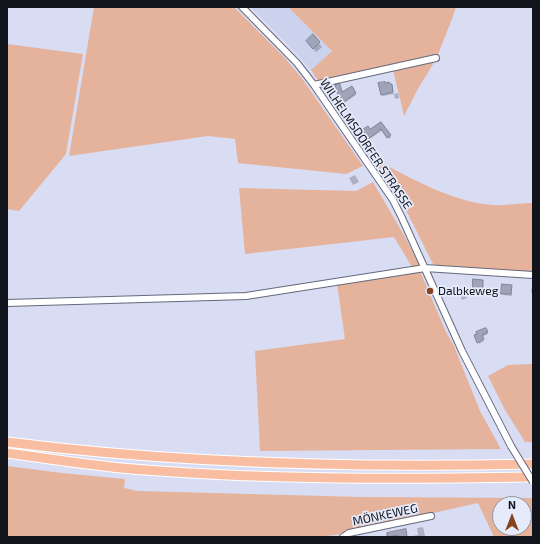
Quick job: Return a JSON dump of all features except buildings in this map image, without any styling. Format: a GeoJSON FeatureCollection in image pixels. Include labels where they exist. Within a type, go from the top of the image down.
{"type":"FeatureCollection","features":[{"type":"Feature","properties":{"kind":"highway"},"geometry":{"type":"LineString","coordinates":[[7,442],[93,452],[270,463],[384,466],[533,464]]}},
{"type":"Feature","properties":{"kind":"highway"},"geometry":{"type":"LineString","coordinates":[[7,453],[144,470],[271,477],[393,479],[533,477]]}},
{"type":"Feature","properties":{"kind":"street","name":"WILHELMSDORFER STRASSE"},"geometry":{"type":"LineString","coordinates":[[242,7],[297,63],[314,85],[393,200],[462,351],[511,446],[533,482]]}},
{"type":"Feature","properties":{"kind":"street"},"geometry":{"type":"LineString","coordinates":[[314,85],[436,58]]}},
{"type":"Feature","properties":{"kind":"street"},"geometry":{"type":"LineString","coordinates":[[7,303],[246,296],[425,268],[533,275]]}},
{"type":"Feature","properties":{"kind":"street","name":"MÖNKEWEG"},"geometry":{"type":"LineString","coordinates":[[343,537],[349,533],[432,516]]}},
{"type":"Feature","properties":{"kind":"shaded area"},"geometry":{"type":"Polygon","coordinates":[[[94,7],[234,7],[284,57],[301,77],[363,166],[346,174],[238,163],[235,139],[208,136],[69,156],[94,7]]]}},
{"type":"Feature","properties":{"kind":"shaded area"},"geometry":{"type":"Polygon","coordinates":[[[251,7],[288,7],[332,51],[311,70],[251,7]]]}},
{"type":"Feature","properties":{"kind":"shaded area"},"geometry":{"type":"Polygon","coordinates":[[[288,7],[456,7],[437,57],[319,82],[311,70],[332,51],[288,7]]]}},
{"type":"Feature","properties":{"kind":"shaded area"},"geometry":{"type":"Polygon","coordinates":[[[7,44],[83,54],[66,154],[19,211],[7,209],[7,44]]]}},
{"type":"Feature","properties":{"kind":"shaded area"},"geometry":{"type":"Polygon","coordinates":[[[435,61],[419,87],[404,116],[393,70],[435,61]]]}},
{"type":"Feature","properties":{"kind":"shaded area"},"geometry":{"type":"Polygon","coordinates":[[[368,154],[372,158],[431,188],[461,199],[493,205],[533,203],[533,272],[433,264],[401,200],[368,154]]]}},
{"type":"Feature","properties":{"kind":"shaded area"},"geometry":{"type":"Polygon","coordinates":[[[373,182],[420,266],[412,267],[394,237],[245,254],[239,188],[356,191],[373,182]]]}},
{"type":"Feature","properties":{"kind":"shaded area"},"geometry":{"type":"Polygon","coordinates":[[[420,271],[446,332],[454,346],[480,411],[501,449],[260,451],[255,351],[345,339],[337,284],[420,271]]]}},
{"type":"Feature","properties":{"kind":"shaded area"},"geometry":{"type":"Polygon","coordinates":[[[533,364],[533,442],[525,442],[505,410],[488,376],[508,365],[533,364]]]}},
{"type":"Feature","properties":{"kind":"shaded area"},"geometry":{"type":"Polygon","coordinates":[[[7,466],[125,479],[124,488],[138,491],[362,497],[492,498],[492,533],[478,503],[335,535],[318,537],[7,537],[7,466]]]}},
{"type":"Feature","properties":{"kind":"shaded area"},"geometry":{"type":"Polygon","coordinates":[[[533,498],[533,537],[494,537],[532,536],[533,498]]]}},
{"type":"Feature","properties":{"kind":"place","name":"Dalbkeweg"},"geometry":{"type":"Point","coordinates":[430,291]}}]}
